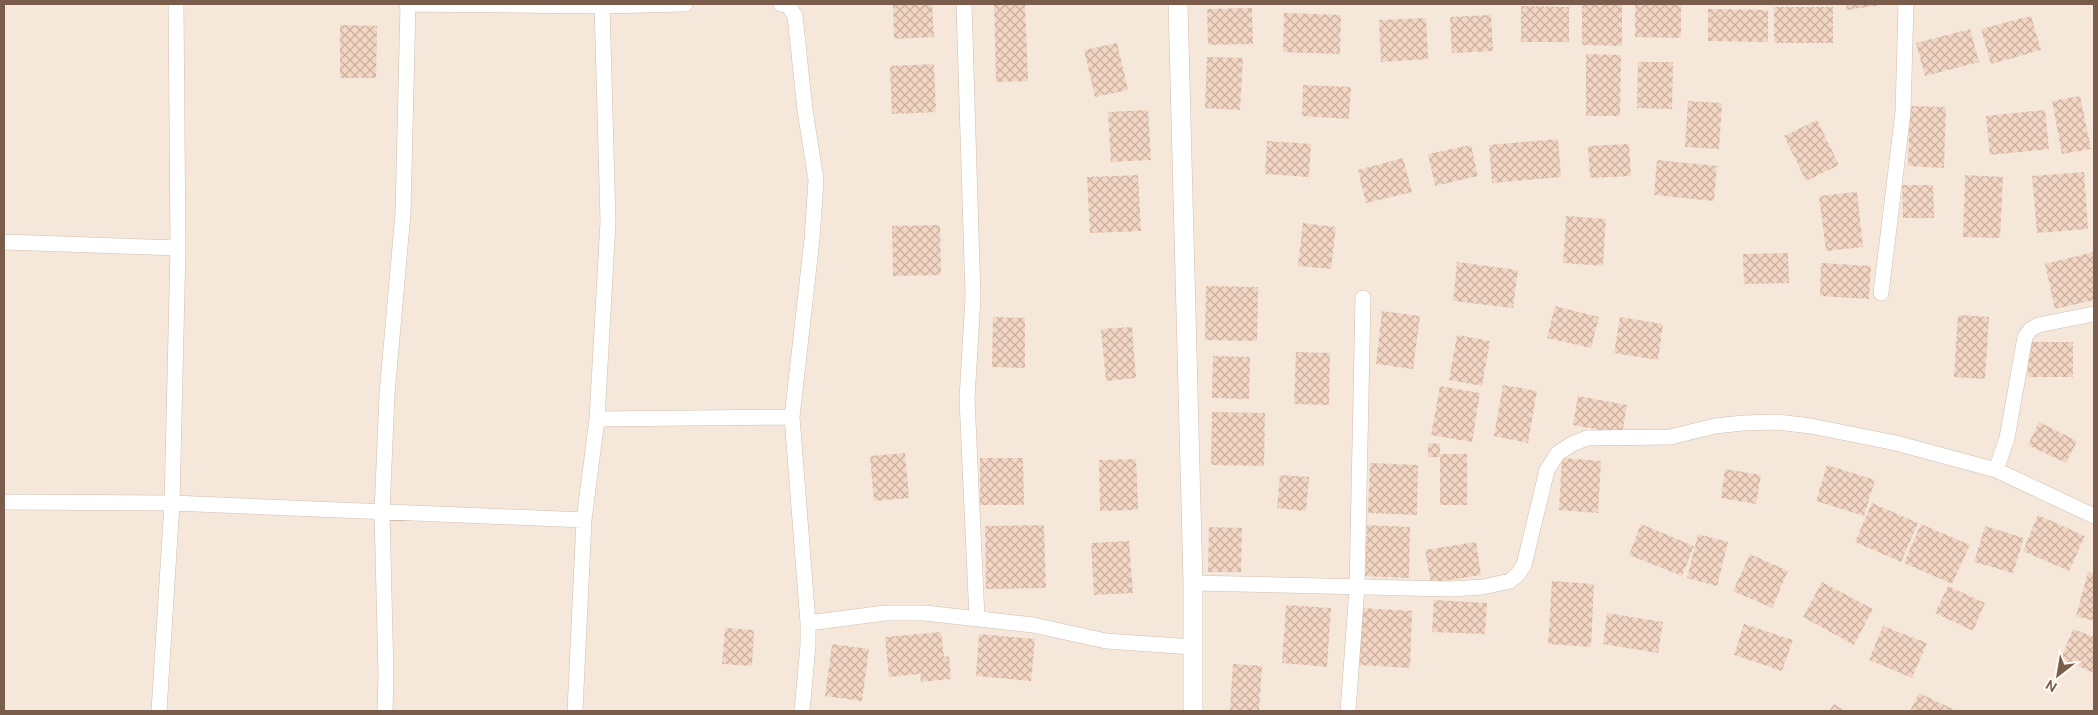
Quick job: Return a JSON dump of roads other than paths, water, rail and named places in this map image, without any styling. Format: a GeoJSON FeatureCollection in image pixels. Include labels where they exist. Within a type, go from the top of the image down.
{"type":"FeatureCollection","features":[{"type":"Feature","properties":{"kind":"street"},"geometry":{"type":"LineString","coordinates":[[160,711],[172,504],[178,248],[176,4]]}},
{"type":"Feature","properties":{"kind":"street"},"geometry":{"type":"LineString","coordinates":[[385,711],[386,676],[382,512],[387,394],[403,213],[408,4],[685,4]]}},
{"type":"Feature","properties":{"kind":"street"},"geometry":{"type":"LineString","coordinates":[[781,4],[788,5],[796,16],[805,110],[816,180],[812,239],[792,417],[808,623],[802,711]]}},
{"type":"Feature","properties":{"kind":"street"},"geometry":{"type":"LineString","coordinates":[[964,4],[973,297],[968,399],[976,619]]}},
{"type":"Feature","properties":{"kind":"street"},"geometry":{"type":"LineString","coordinates":[[1178,4],[1192,583],[1193,711]]}},
{"type":"Feature","properties":{"kind":"street"},"geometry":{"type":"LineString","coordinates":[[1881,293],[1903,112],[1906,4]]}},
{"type":"Feature","properties":{"kind":"street"},"geometry":{"type":"LineString","coordinates":[[574,711],[584,520],[597,419],[608,222],[602,5]]}},
{"type":"Feature","properties":{"kind":"street"},"geometry":{"type":"LineString","coordinates":[[4,242],[178,248]]}},
{"type":"Feature","properties":{"kind":"street"},"geometry":{"type":"LineString","coordinates":[[1348,711],[1357,588],[1363,298]]}},
{"type":"Feature","properties":{"kind":"street"},"geometry":{"type":"LineString","coordinates":[[1996,470],[2008,438],[2025,337],[2030,330],[2038,325],[2094,314]]}},
{"type":"Feature","properties":{"kind":"street"},"geometry":{"type":"LineString","coordinates":[[597,419],[792,417]]}},
{"type":"Feature","properties":{"kind":"street"},"geometry":{"type":"LineString","coordinates":[[1192,583],[1450,589],[1483,587],[1510,580],[1524,565],[1547,470],[1558,453],[1572,444],[1587,438],[1670,437],[1715,426],[1778,422],[1896,443],[1996,470],[2094,516]]}},
{"type":"Feature","properties":{"kind":"street"},"geometry":{"type":"LineString","coordinates":[[4,502],[172,504],[584,520]]}},
{"type":"Feature","properties":{"kind":"street"},"geometry":{"type":"LineString","coordinates":[[808,623],[886,614],[925,613],[1033,625],[1106,641],[1193,647]]}}]}
